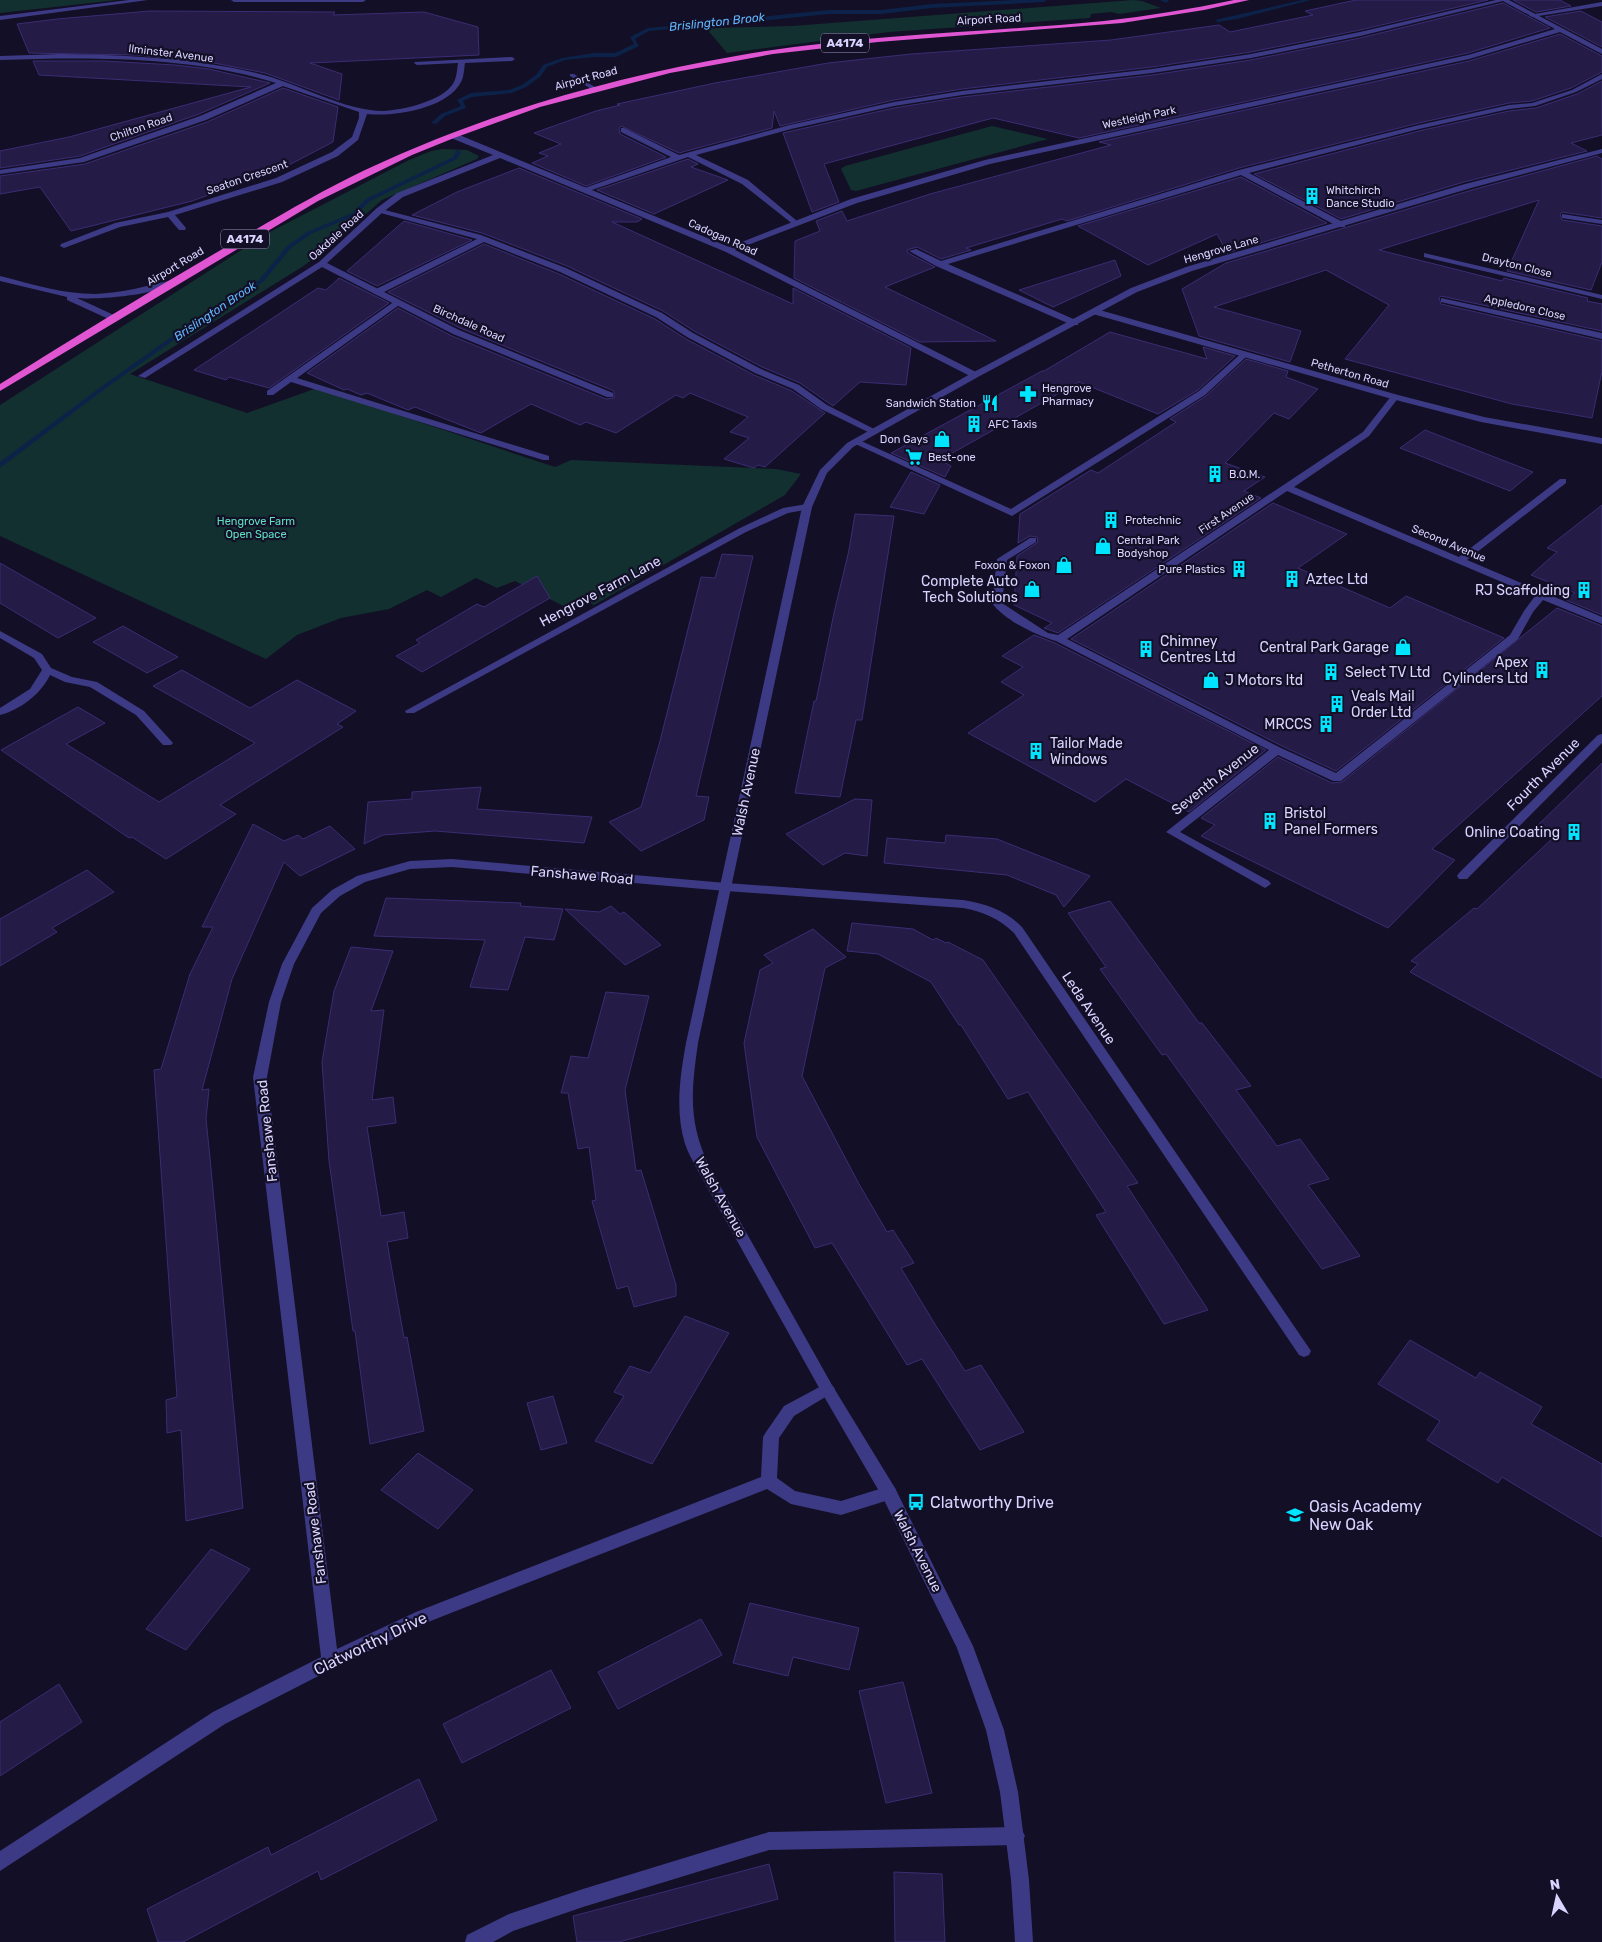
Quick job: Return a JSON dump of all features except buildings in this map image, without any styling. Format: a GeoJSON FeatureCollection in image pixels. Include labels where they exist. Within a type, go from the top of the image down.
{"type":"FeatureCollection","features":[{"type":"Feature","properties":{"kind":"highway","name":"Airport Road"},"geometry":{"type":"LineString","coordinates":[[0,388],[172,282],[325,193],[382,166],[497,118],[595,89],[672,70],[803,48],[947,34],[1091,24],[1192,11],[1245,0]]}},
{"type":"Feature","properties":{"kind":"street"},"geometry":{"type":"LineString","coordinates":[[0,18],[145,0]]}},
{"type":"Feature","properties":{"kind":"street"},"geometry":{"type":"LineString","coordinates":[[234,0],[363,0]]}},
{"type":"Feature","properties":{"kind":"street"},"geometry":{"type":"LineString","coordinates":[[1333,34],[1479,0]]}},
{"type":"Feature","properties":{"kind":"street"},"geometry":{"type":"LineString","coordinates":[[583,190],[678,158],[766,134],[909,102],[968,92],[1213,62],[1263,54],[1504,0],[1602,52]]}},
{"type":"Feature","properties":{"kind":"street"},"geometry":{"type":"LineString","coordinates":[[1532,15],[1602,4]]}},
{"type":"Feature","properties":{"kind":"street","name":"Westleigh Park"},"geometry":{"type":"LineString","coordinates":[[729,250],[794,223],[886,190],[1006,157],[1460,59],[1560,30]]}},
{"type":"Feature","properties":{"kind":"street","name":"Ilminster Avenue"},"geometry":{"type":"LineString","coordinates":[[0,58],[59,56],[132,58],[242,72],[283,83],[363,112],[383,113],[415,110],[443,96],[457,84],[462,61]]}},
{"type":"Feature","properties":{"kind":"street"},"geometry":{"type":"LineString","coordinates":[[417,63],[512,59]]}},
{"type":"Feature","properties":{"kind":"street"},"geometry":{"type":"LineString","coordinates":[[572,75],[595,89]]}},
{"type":"Feature","properties":{"kind":"street"},"geometry":{"type":"LineString","coordinates":[[939,264],[1242,172],[1428,125],[1509,107],[1533,105],[1574,91],[1602,76]]}},
{"type":"Feature","properties":{"kind":"street","name":"Chilton Road"},"geometry":{"type":"LineString","coordinates":[[0,172],[81,160],[203,118],[283,83]]}},
{"type":"Feature","properties":{"kind":"street","name":"Seaton Crescent"},"geometry":{"type":"LineString","coordinates":[[64,246],[118,225],[170,214],[279,180],[335,154],[356,138],[363,118],[363,112]]}},
{"type":"Feature","properties":{"kind":"street"},"geometry":{"type":"LineString","coordinates":[[624,130],[678,158]]}},
{"type":"Feature","properties":{"kind":"street","name":"Cadogan Road"},"geometry":{"type":"LineString","coordinates":[[454,136],[729,250],[975,375]]}},
{"type":"Feature","properties":{"kind":"street","name":"Hengrove Lane"},"geometry":{"type":"LineString","coordinates":[[873,431],[1134,290],[1189,269],[1468,186],[1602,151]]}},
{"type":"Feature","properties":{"kind":"street","name":"Oakdale Road"},"geometry":{"type":"LineString","coordinates":[[142,376],[322,264],[380,210],[400,195],[500,155]]}},
{"type":"Feature","properties":{"kind":"street"},"geometry":{"type":"LineString","coordinates":[[690,156],[745,182],[794,223]]}},
{"type":"Feature","properties":{"kind":"street"},"geometry":{"type":"LineString","coordinates":[[1242,172],[1342,225]]}},
{"type":"Feature","properties":{"kind":"street"},"geometry":{"type":"LineString","coordinates":[[380,210],[483,239],[563,270],[659,315],[690,335],[758,371],[796,387],[824,407],[873,431]]}},
{"type":"Feature","properties":{"kind":"street"},"geometry":{"type":"LineString","coordinates":[[170,214],[182,228]]}},
{"type":"Feature","properties":{"kind":"street"},"geometry":{"type":"LineString","coordinates":[[1566,216],[1602,222]]}},
{"type":"Feature","properties":{"kind":"street"},"geometry":{"type":"LineString","coordinates":[[377,292],[483,239]]}},
{"type":"Feature","properties":{"kind":"street"},"geometry":{"type":"LineString","coordinates":[[913,252],[1075,323]]}},
{"type":"Feature","properties":{"kind":"street","name":"Drayton Close"},"geometry":{"type":"LineString","coordinates":[[1427,254],[1602,297]]}},
{"type":"Feature","properties":{"kind":"street","name":"Birchdale Road"},"geometry":{"type":"LineString","coordinates":[[322,264],[456,332],[610,395]]}},
{"type":"Feature","properties":{"kind":"street"},"geometry":{"type":"LineString","coordinates":[[0,278],[56,292],[85,296],[130,293],[172,282]]}},
{"type":"Feature","properties":{"kind":"street"},"geometry":{"type":"LineString","coordinates":[[56,292],[113,318]]}},
{"type":"Feature","properties":{"kind":"street","name":"Appledore Close"},"geometry":{"type":"LineString","coordinates":[[1444,300],[1602,336]]}},
{"type":"Feature","properties":{"kind":"street"},"geometry":{"type":"LineString","coordinates":[[270,393],[398,303]]}},
{"type":"Feature","properties":{"kind":"street","name":"Petherton Road"},"geometry":{"type":"LineString","coordinates":[[1096,312],[1395,397],[1484,420],[1602,441]]}},
{"type":"Feature","properties":{"kind":"street"},"geometry":{"type":"LineString","coordinates":[[856,442],[1012,513],[1202,393],[1244,354]]}},
{"type":"Feature","properties":{"kind":"street"},"geometry":{"type":"LineString","coordinates":[[292,379],[546,458]]}},
{"type":"Feature","properties":{"kind":"street","name":"First Avenue"},"geometry":{"type":"LineString","coordinates":[[1060,639],[1366,434],[1395,397]]}},
{"type":"Feature","properties":{"kind":"street","name":"Walsh Avenue"},"geometry":{"type":"LineString","coordinates":[[873,431],[856,442],[823,472],[807,507],[686,1076],[686,1113],[691,1142],[704,1169],[827,1389],[889,1493],[939,1592],[968,1656],[995,1730],[1009,1792],[1016,1836],[1024,1942]]}},
{"type":"Feature","properties":{"kind":"street"},"geometry":{"type":"LineString","coordinates":[[1460,561],[1563,481]]}},
{"type":"Feature","properties":{"kind":"street","name":"Second Avenue"},"geometry":{"type":"LineString","coordinates":[[1286,488],[1602,621]]}},
{"type":"Feature","properties":{"kind":"street","name":"Hengrove Farm Lane"},"geometry":{"type":"LineString","coordinates":[[410,711],[743,530],[786,510],[807,507]]}},
{"type":"Feature","properties":{"kind":"street"},"geometry":{"type":"LineString","coordinates":[[1033,540],[1002,559],[997,603],[1001,608],[1044,635],[1060,639],[1277,750],[1337,778],[1514,637],[1529,611],[1542,596]]}},
{"type":"Feature","properties":{"kind":"street"},"geometry":{"type":"LineString","coordinates":[[0,634],[38,656],[47,670],[69,680],[93,684],[140,713],[167,743]]}},
{"type":"Feature","properties":{"kind":"street"},"geometry":{"type":"LineString","coordinates":[[0,712],[30,696],[42,684],[47,670]]}},
{"type":"Feature","properties":{"kind":"street","name":"Fourth Avenue"},"geometry":{"type":"LineString","coordinates":[[1463,876],[1602,737]]}},
{"type":"Feature","properties":{"kind":"street","name":"Seventh Avenue"},"geometry":{"type":"LineString","coordinates":[[1265,884],[1172,832],[1277,750]]}},
{"type":"Feature","properties":{"kind":"street","name":"Fanshawe Road"},"geometry":{"type":"LineString","coordinates":[[330,1661],[260,1077],[276,1002],[288,964],[316,910],[336,893],[361,879],[410,865],[452,864],[726,887]]}},
{"type":"Feature","properties":{"kind":"street","name":"Leda Avenue"},"geometry":{"type":"LineString","coordinates":[[726,887],[963,904],[987,908],[1006,918],[1018,930],[1304,1351]]}},
{"type":"Feature","properties":{"kind":"street"},"geometry":{"type":"LineString","coordinates":[[827,1389],[789,1411],[771,1437],[769,1481],[791,1497],[841,1508],[889,1493]]}},
{"type":"Feature","properties":{"kind":"street","name":"Clatworthy Drive"},"geometry":{"type":"LineString","coordinates":[[0,1862],[219,1718],[330,1661],[422,1616],[769,1481]]}},
{"type":"Feature","properties":{"kind":"street"},"geometry":{"type":"LineString","coordinates":[[474,1942],[509,1923],[582,1898],[769,1841],[1016,1836]]}},
{"type":"Feature","properties":{"kind":"green space"},"geometry":{"type":"Polygon","coordinates":[[[0,0],[118,0],[0,13],[0,0]]]}},
{"type":"Feature","properties":{"kind":"green space"},"geometry":{"type":"Polygon","coordinates":[[[1133,0],[1142,1],[1161,8],[1119,14],[1111,12],[1091,14],[1090,18],[889,32],[727,53],[706,28],[792,26],[1133,0]]]}},
{"type":"Feature","properties":{"kind":"green space"},"geometry":{"type":"Polygon","coordinates":[[[992,126],[1048,139],[856,191],[851,190],[841,169],[845,166],[992,126]]]}},
{"type":"Feature","properties":{"kind":"green space","name":"Hengrove Farm Open Space"},"geometry":{"type":"Polygon","coordinates":[[[443,149],[467,150],[479,156],[477,159],[382,200],[319,255],[302,267],[130,374],[247,413],[317,388],[555,467],[571,460],[776,469],[801,474],[785,495],[594,605],[585,600],[569,609],[515,581],[497,588],[476,578],[441,597],[427,590],[389,609],[341,618],[297,635],[266,659],[0,536],[0,405],[268,233],[407,161],[431,151],[443,149]]]}},
{"type":"Feature","properties":{"kind":"waterway","name":"Brislington Brook"},"geometry":{"type":"LineString","coordinates":[[434,123],[443,115],[464,107],[460,100],[471,95],[510,92],[524,86],[538,76],[545,66],[564,59],[594,55],[616,55],[637,45],[632,38],[648,30],[711,20],[760,19],[828,12],[881,12],[932,6],[1044,0]]}},
{"type":"Feature","properties":{"kind":"waterway","name":"Brislington Brook"},"geometry":{"type":"LineString","coordinates":[[1218,20],[1308,0]]}},
{"type":"Feature","properties":{"kind":"waterway","name":"Brislington Brook"},"geometry":{"type":"LineString","coordinates":[[0,466],[104,387],[203,317],[261,281],[289,247],[309,233],[354,214],[368,200],[455,158],[458,152]]}},
{"type":"Feature","properties":{"kind":"place","name":"Whitchirch Dance Studio"},"geometry":{"type":"Point","coordinates":[1312,196]}},
{"type":"Feature","properties":{"kind":"place","name":"Hengrove Pharmacy"},"geometry":{"type":"Point","coordinates":[1028,394]}},
{"type":"Feature","properties":{"kind":"place","name":"Sandwich Station"},"geometry":{"type":"Point","coordinates":[990,403]}},
{"type":"Feature","properties":{"kind":"place","name":"AFC Taxis"},"geometry":{"type":"Point","coordinates":[974,424]}},
{"type":"Feature","properties":{"kind":"place","name":"Don Gays"},"geometry":{"type":"Point","coordinates":[942,439]}},
{"type":"Feature","properties":{"kind":"place","name":"Best-one"},"geometry":{"type":"Point","coordinates":[914,457]}},
{"type":"Feature","properties":{"kind":"place","name":"B.O.M."},"geometry":{"type":"Point","coordinates":[1215,474]}},
{"type":"Feature","properties":{"kind":"place","name":"Protechnic"},"geometry":{"type":"Point","coordinates":[1111,520]}},
{"type":"Feature","properties":{"kind":"place","name":"Central Park Bodyshop"},"geometry":{"type":"Point","coordinates":[1103,546]}},
{"type":"Feature","properties":{"kind":"place","name":"Foxon & Foxon"},"geometry":{"type":"Point","coordinates":[1064,565]}},
{"type":"Feature","properties":{"kind":"place","name":"Pure Plastics"},"geometry":{"type":"Point","coordinates":[1239,569]}},
{"type":"Feature","properties":{"kind":"place","name":"Aztec Ltd"},"geometry":{"type":"Point","coordinates":[1292,579]}},
{"type":"Feature","properties":{"kind":"place","name":"Complete Auto Tech Solutions"},"geometry":{"type":"Point","coordinates":[1032,589]}},
{"type":"Feature","properties":{"kind":"place","name":"RJ Scaffolding"},"geometry":{"type":"Point","coordinates":[1584,590]}},
{"type":"Feature","properties":{"kind":"place","name":"Central Park Garage"},"geometry":{"type":"Point","coordinates":[1403,647]}},
{"type":"Feature","properties":{"kind":"place","name":"Chimney Centres Ltd"},"geometry":{"type":"Point","coordinates":[1146,649]}},
{"type":"Feature","properties":{"kind":"place","name":"Apex Cylinders Ltd"},"geometry":{"type":"Point","coordinates":[1542,670]}},
{"type":"Feature","properties":{"kind":"place","name":"Select TV Ltd"},"geometry":{"type":"Point","coordinates":[1331,672]}},
{"type":"Feature","properties":{"kind":"place","name":"J Motors ltd"},"geometry":{"type":"Point","coordinates":[1211,680]}},
{"type":"Feature","properties":{"kind":"place","name":"Veals Mail Order Ltd"},"geometry":{"type":"Point","coordinates":[1337,704]}},
{"type":"Feature","properties":{"kind":"place","name":"MRCCS"},"geometry":{"type":"Point","coordinates":[1326,724]}},
{"type":"Feature","properties":{"kind":"place","name":"Tailor Made Windows"},"geometry":{"type":"Point","coordinates":[1036,751]}},
{"type":"Feature","properties":{"kind":"place","name":"Bristol Panel Formers"},"geometry":{"type":"Point","coordinates":[1270,821]}},
{"type":"Feature","properties":{"kind":"place","name":"Online Coating"},"geometry":{"type":"Point","coordinates":[1574,832]}},
{"type":"Feature","properties":{"kind":"place","name":"Clatworthy Drive"},"geometry":{"type":"Point","coordinates":[916,1502]}},
{"type":"Feature","properties":{"kind":"place","name":"Oasis Academy New Oak"},"geometry":{"type":"Point","coordinates":[1295,1515]}}]}
